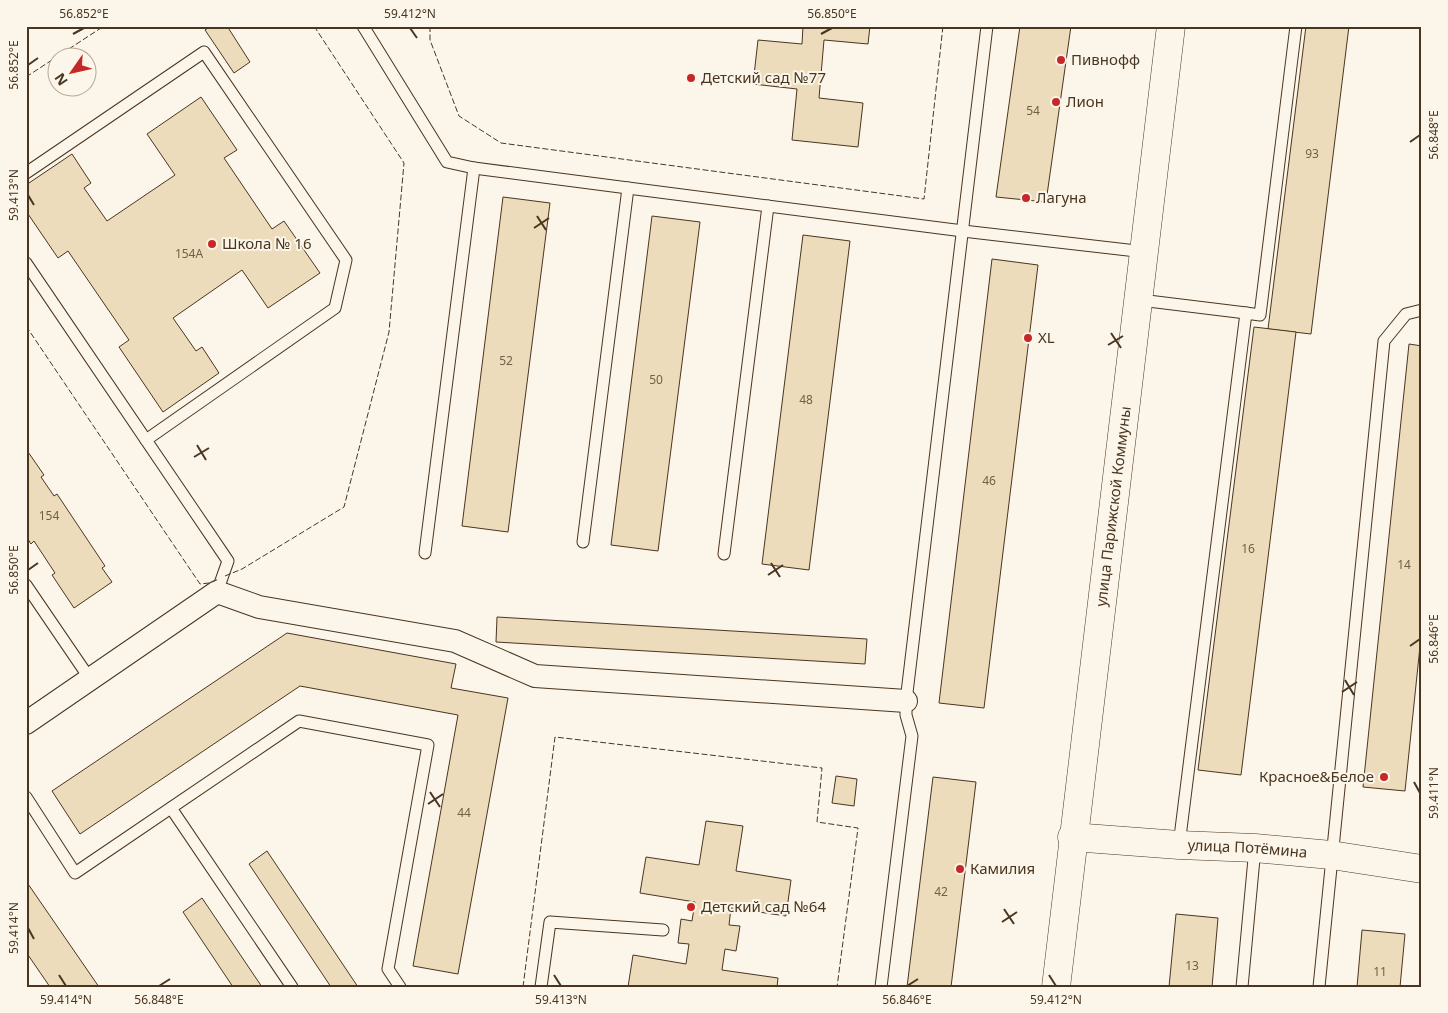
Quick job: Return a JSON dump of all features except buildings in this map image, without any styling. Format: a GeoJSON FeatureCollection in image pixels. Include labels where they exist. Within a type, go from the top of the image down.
{"type":"FeatureCollection","features":[{"type":"Feature","properties":{"kind":"main road","name":"улица Парижской Коммуны"},"geometry":{"type":"LineString","coordinates":[[1056,987],[1072,837],[1146,252],[1171,26]]}},
{"type":"Feature","properties":{"kind":"main road","name":"улица Потёмина"},"geometry":{"type":"LineString","coordinates":[[1072,837],[1255,848],[1331,856],[1422,869]]}},
{"type":"Feature","properties":{"kind":"street"},"geometry":{"type":"LineString","coordinates":[[26,723],[217,592],[259,607],[455,641],[534,676],[906,701]]}},
{"type":"Feature","properties":{"kind":"lane"},"geometry":{"type":"LineString","coordinates":[[363,26],[447,162],[474,168],[628,188],[963,231],[1146,252]]}},
{"type":"Feature","properties":{"kind":"lane"},"geometry":{"type":"LineString","coordinates":[[881,987],[912,736],[906,715],[906,701],[987,26]]}},
{"type":"Feature","properties":{"kind":"lane"},"geometry":{"type":"LineString","coordinates":[[1140,300],[1260,315],[1296,26]]}},
{"type":"Feature","properties":{"kind":"lane"},"geometry":{"type":"LineString","coordinates":[[26,173],[204,52],[346,260],[334,308],[146,440]]}},
{"type":"Feature","properties":{"kind":"lane"},"geometry":{"type":"LineString","coordinates":[[425,553],[474,168]]}},
{"type":"Feature","properties":{"kind":"lane"},"geometry":{"type":"LineString","coordinates":[[583,542],[628,188]]}},
{"type":"Feature","properties":{"kind":"lane"},"geometry":{"type":"LineString","coordinates":[[724,554],[768,206]]}},
{"type":"Feature","properties":{"kind":"lane"},"geometry":{"type":"LineString","coordinates":[[26,263],[228,561],[217,592]]}},
{"type":"Feature","properties":{"kind":"lane"},"geometry":{"type":"LineString","coordinates":[[1319,987],[1384,342],[1406,314],[1422,310]]}},
{"type":"Feature","properties":{"kind":"lane"},"geometry":{"type":"LineString","coordinates":[[1179,844],[1246,313]]}},
{"type":"Feature","properties":{"kind":"lane"},"geometry":{"type":"LineString","coordinates":[[26,585],[90,679]]}},
{"type":"Feature","properties":{"kind":"lane"},"geometry":{"type":"LineString","coordinates":[[26,797],[75,873],[300,721],[428,745],[388,969],[400,987]]}},
{"type":"Feature","properties":{"kind":"lane"},"geometry":{"type":"LineString","coordinates":[[171,808],[292,987]]}},
{"type":"Feature","properties":{"kind":"lane"},"geometry":{"type":"LineString","coordinates":[[1242,987],[1255,848]]}},
{"type":"Feature","properties":{"kind":"lane"},"geometry":{"type":"LineString","coordinates":[[541,987],[550,922],[663,930]]}},
{"type":"Feature","properties":{"kind":"fence"},"geometry":{"type":"LineString","coordinates":[[26,77],[104,26]]}},
{"type":"Feature","properties":{"kind":"fence"},"geometry":{"type":"LineString","coordinates":[[225,576],[242,569],[344,507],[389,332],[404,163],[314,26]]}},
{"type":"Feature","properties":{"kind":"fence"},"geometry":{"type":"LineString","coordinates":[[430,26],[430,40],[459,116],[501,143],[924,199],[943,26]]}},
{"type":"Feature","properties":{"kind":"fence"},"geometry":{"type":"LineString","coordinates":[[26,326],[200,584],[219,579]]}},
{"type":"Feature","properties":{"kind":"fence"},"geometry":{"type":"LineString","coordinates":[[523,987],[555,737],[822,768],[817,822],[858,828],[837,987]]}},
{"type":"Feature","properties":{"kind":"place","name":"Пивнофф"},"geometry":{"type":"Point","coordinates":[1061,60]}},
{"type":"Feature","properties":{"kind":"place","name":"Детский сад №77"},"geometry":{"type":"Point","coordinates":[691,78]}},
{"type":"Feature","properties":{"kind":"place","name":"Лион"},"geometry":{"type":"Point","coordinates":[1056,102]}},
{"type":"Feature","properties":{"kind":"place","name":"Лагуна"},"geometry":{"type":"Point","coordinates":[1026,198]}},
{"type":"Feature","properties":{"kind":"place","name":"Школа № 16"},"geometry":{"type":"Point","coordinates":[212,244]}},
{"type":"Feature","properties":{"kind":"place","name":"XL"},"geometry":{"type":"Point","coordinates":[1028,338]}},
{"type":"Feature","properties":{"kind":"place","name":"Красное&Белое"},"geometry":{"type":"Point","coordinates":[1384,777]}},
{"type":"Feature","properties":{"kind":"place","name":"Камилия"},"geometry":{"type":"Point","coordinates":[960,869]}},
{"type":"Feature","properties":{"kind":"place","name":"Детский сад №64"},"geometry":{"type":"Point","coordinates":[691,907]}}]}
